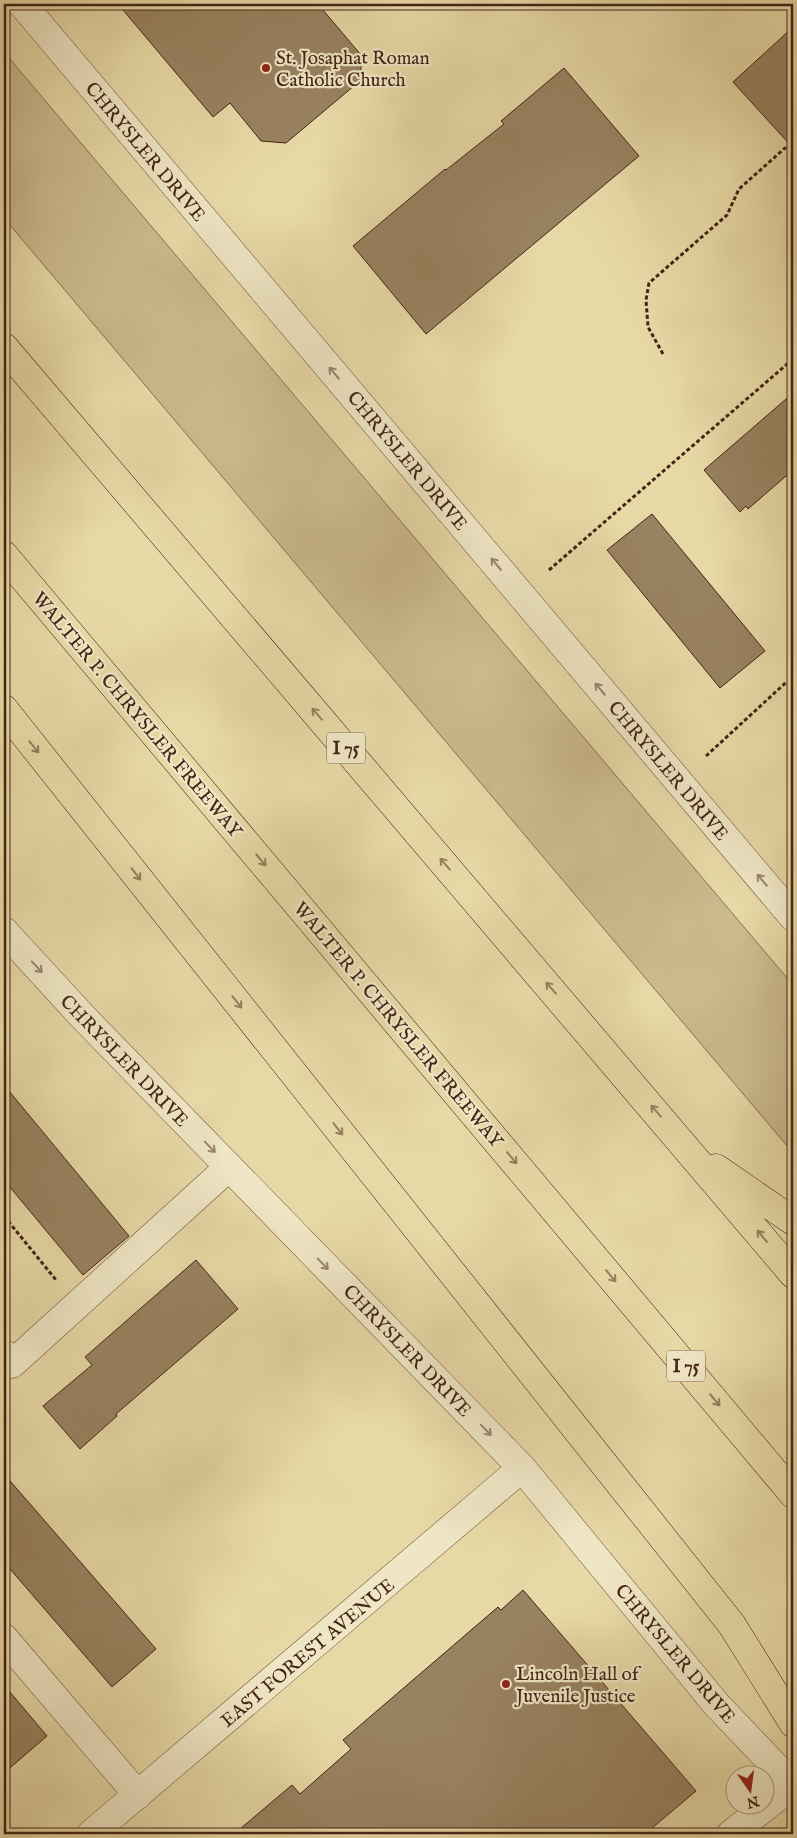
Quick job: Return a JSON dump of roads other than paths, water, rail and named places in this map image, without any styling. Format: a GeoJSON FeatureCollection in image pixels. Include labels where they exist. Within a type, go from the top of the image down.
{"type":"FeatureCollection","features":[{"type":"Feature","properties":{"kind":"highway","name":"I 75"},"geometry":{"type":"LineString","coordinates":[[4,347],[688,1148],[793,1274]]}},
{"type":"Feature","properties":{"kind":"highway","name":"WALTER P. CHRYSLER FREEWAY"},"geometry":{"type":"LineString","coordinates":[[4,555],[793,1494]]}},
{"type":"Feature","properties":{"kind":"highway"},"geometry":{"type":"LineString","coordinates":[[4,709],[732,1625],[793,1723]]}},
{"type":"Feature","properties":{"kind":"highway"},"geometry":{"type":"LineString","coordinates":[[688,1148],[793,1221]]}},
{"type":"Feature","properties":{"kind":"street","name":"CHRYSLER DRIVE"},"geometry":{"type":"LineString","coordinates":[[22,4],[793,917]]}},
{"type":"Feature","properties":{"kind":"street","name":"CHRYSLER DRIVE"},"geometry":{"type":"LineString","coordinates":[[4,931],[83,1017],[522,1468],[716,1704],[793,1785]]}},
{"type":"Feature","properties":{"kind":"street"},"geometry":{"type":"LineString","coordinates":[[4,1354],[12,1364],[229,1167]]}},
{"type":"Feature","properties":{"kind":"street","name":"EAST FOREST AVENUE"},"geometry":{"type":"LineString","coordinates":[[91,1834],[522,1468]]}},
{"type":"Feature","properties":{"kind":"street"},"geometry":{"type":"LineString","coordinates":[[4,1638],[138,1795]]}},
{"type":"Feature","properties":{"kind":"street"},"geometry":{"type":"LineString","coordinates":[[731,1834],[793,1785]]}},
{"type":"Feature","properties":{"kind":"place","name":"St. Josaphat Roman Catholic Church"},"geometry":{"type":"Point","coordinates":[266,68]}},
{"type":"Feature","properties":{"kind":"place","name":"Lincoln Hall of Juvenile Justice"},"geometry":{"type":"Point","coordinates":[506,1684]}}]}
